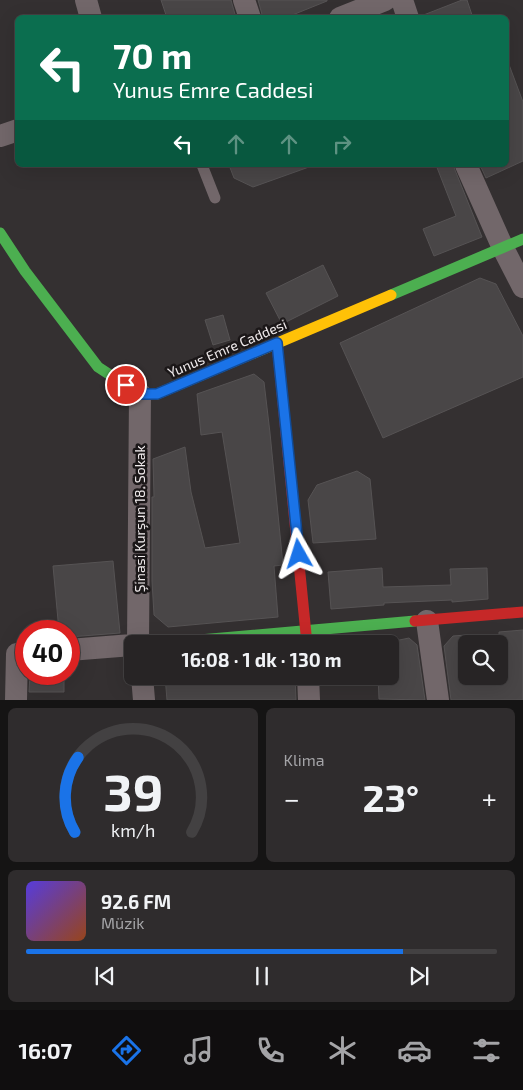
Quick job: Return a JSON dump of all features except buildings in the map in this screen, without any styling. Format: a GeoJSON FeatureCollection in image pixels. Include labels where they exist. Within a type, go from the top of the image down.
{"type":"FeatureCollection","features":[{"type":"Feature","properties":{"kind":"street"},"geometry":{"type":"LineString","coordinates":[[86,0],[90,15]]}},
{"type":"Feature","properties":{"kind":"street"},"geometry":{"type":"LineString","coordinates":[[244,0],[249,15]]}},
{"type":"Feature","properties":{"kind":"street"},"geometry":{"type":"LineString","coordinates":[[348,15],[385,0]]}},
{"type":"Feature","properties":{"kind":"street"},"geometry":{"type":"LineString","coordinates":[[402,0],[407,15]]}},
{"type":"Feature","properties":{"kind":"street"},"geometry":{"type":"LineString","coordinates":[[0,136],[15,131]]}},
{"type":"Feature","properties":{"kind":"street"},"geometry":{"type":"LineString","coordinates":[[467,167],[513,244],[523,287]]}},
{"type":"Feature","properties":{"kind":"street"},"geometry":{"type":"LineString","coordinates":[[0,234],[25,272],[98,366],[140,394]]}},
{"type":"Feature","properties":{"kind":"street","name":"Yunus Emre Caddesi"},"geometry":{"type":"LineString","coordinates":[[140,394],[157,394],[513,244]]}},
{"type":"Feature","properties":{"kind":"street"},"geometry":{"type":"LineString","coordinates":[[277,343],[307,635]]}},
{"type":"Feature","properties":{"kind":"street","name":"Şinasi Kurşun 18. Sokak"},"geometry":{"type":"LineString","coordinates":[[138,635],[140,394]]}},
{"type":"Feature","properties":{"kind":"street"},"geometry":{"type":"LineString","coordinates":[[260,635],[523,612]]}},
{"type":"Feature","properties":{"kind":"street"},"geometry":{"type":"LineString","coordinates":[[427,621],[438,700]]}},
{"type":"Feature","properties":{"kind":"street"},"geometry":{"type":"LineString","coordinates":[[80,649],[124,646]]}},
{"type":"Feature","properties":{"kind":"street"},"geometry":{"type":"LineString","coordinates":[[16,685],[16,700]]}},
{"type":"Feature","properties":{"kind":"street"},"geometry":{"type":"LineString","coordinates":[[143,685],[144,700]]}},
{"type":"Feature","properties":{"kind":"street"},"geometry":{"type":"LineString","coordinates":[[308,685],[309,700]]}},
{"type":"Feature","properties":{"kind":"lane"},"geometry":{"type":"LineString","coordinates":[[203,167],[215,198]]}},
{"type":"Feature","properties":{"kind":"traffic: fast"},"geometry":{"type":"LineString","coordinates":[[0,233],[25,271],[98,367],[121,382]]}},
{"type":"Feature","properties":{"kind":"traffic: fast"},"geometry":{"type":"LineString","coordinates":[[391,295],[523,239]]}},
{"type":"Feature","properties":{"kind":"traffic: fast"},"geometry":{"type":"LineString","coordinates":[[256,635],[415,621]]}},
{"type":"Feature","properties":{"kind":"traffic: slow"},"geometry":{"type":"LineString","coordinates":[[121,382],[140,394],[157,394],[391,295]]}},
{"type":"Feature","properties":{"kind":"traffic: jam"},"geometry":{"type":"LineString","coordinates":[[277,343],[306,635]]}},
{"type":"Feature","properties":{"kind":"traffic: jam"},"geometry":{"type":"LineString","coordinates":[[415,621],[523,612]]}},
{"type":"Feature","properties":{"kind":"route"},"geometry":{"type":"LineString","coordinates":[[126,385],[140,394],[157,394],[277,343],[299,554]]}}]}
